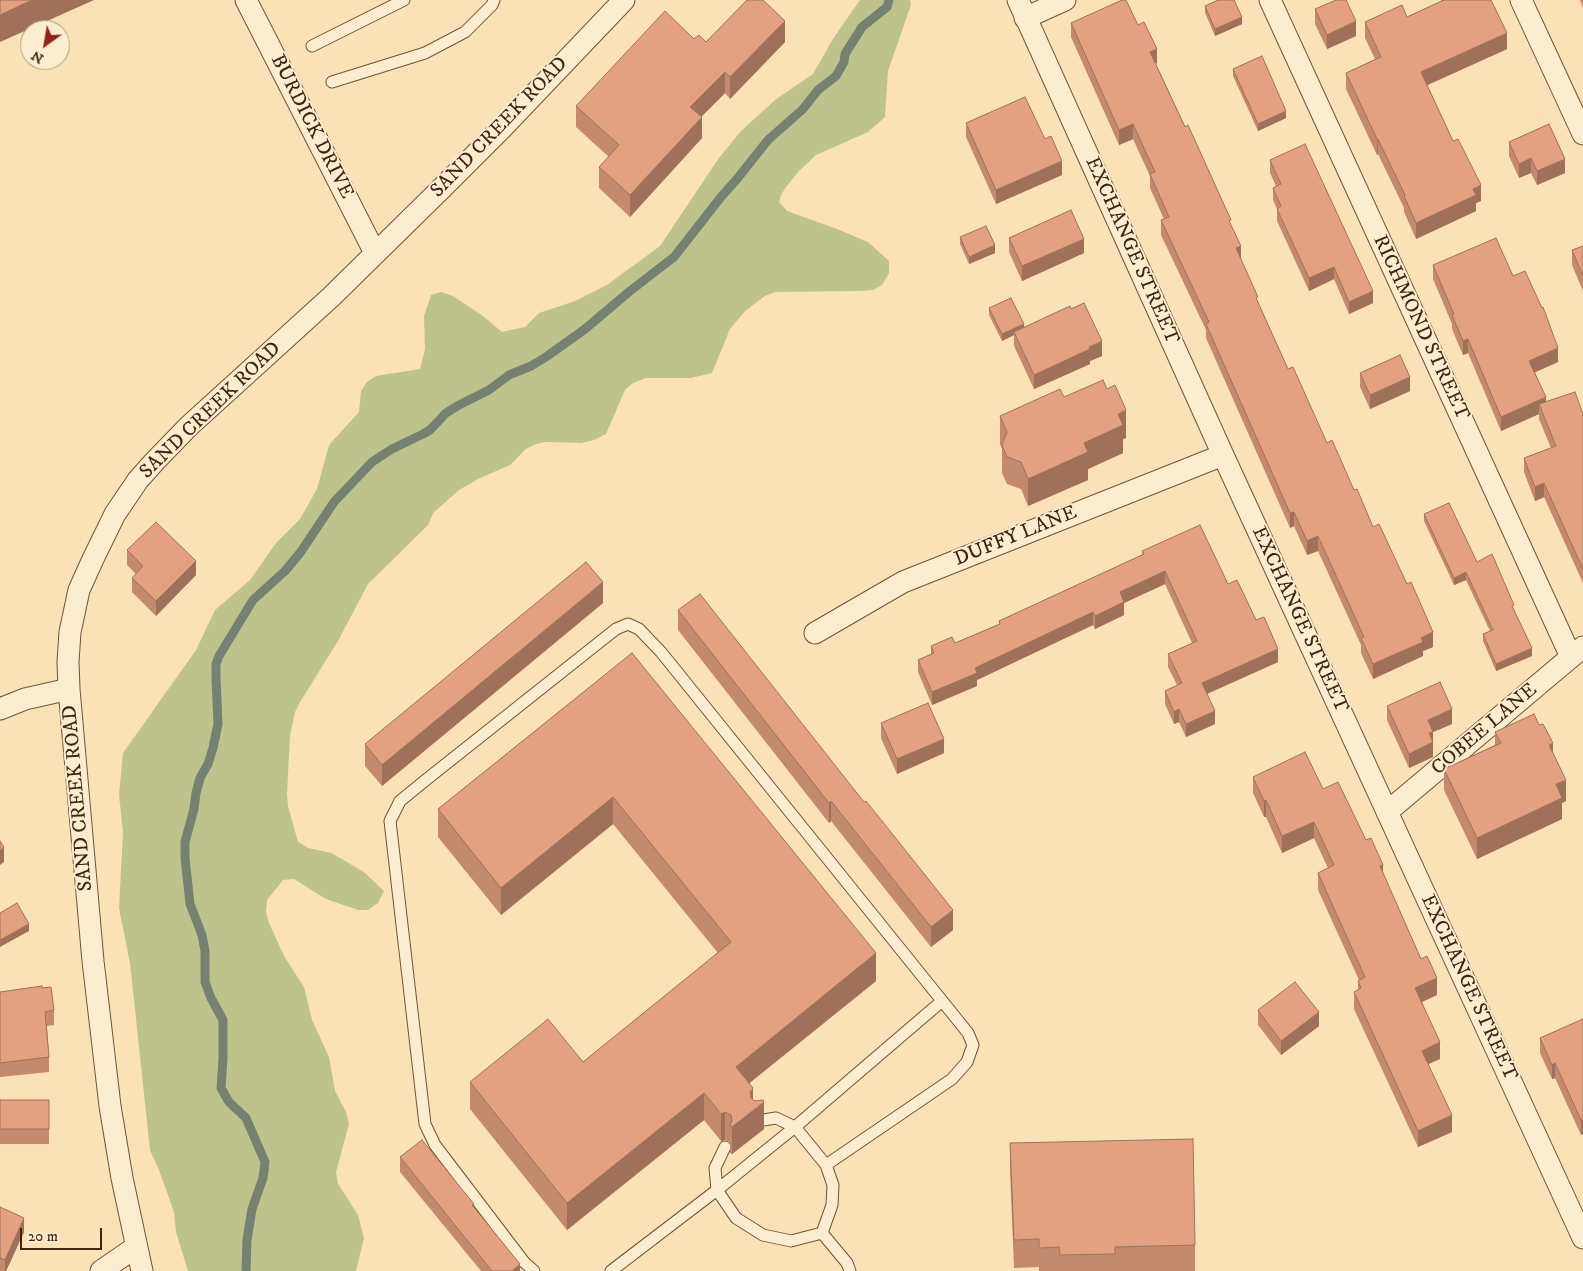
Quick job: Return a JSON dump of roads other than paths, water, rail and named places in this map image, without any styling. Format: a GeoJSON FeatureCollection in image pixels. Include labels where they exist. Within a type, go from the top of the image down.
{"type":"FeatureCollection","features":[{"type":"Feature","properties":{"kind":"street","name":"BURDICK DRIVE"},"geometry":{"type":"LineString","coordinates":[[246,0],[376,253]]}},
{"type":"Feature","properties":{"kind":"street","name":"SAND CREEK ROAD"},"geometry":{"type":"LineString","coordinates":[[142,1271],[115,1144],[110,1106],[68,688],[70,632],[79,590],[108,528],[134,487],[154,461],[189,426],[331,297],[376,253],[503,127],[624,0]]}},
{"type":"Feature","properties":{"kind":"street"},"geometry":{"type":"LineString","coordinates":[[1022,9],[1065,0]]}},
{"type":"Feature","properties":{"kind":"street","name":"RICHMOND STREET"},"geometry":{"type":"LineString","coordinates":[[1270,0],[1577,652]]}},
{"type":"Feature","properties":{"kind":"street"},"geometry":{"type":"LineString","coordinates":[[1521,0],[1583,134]]}},
{"type":"Feature","properties":{"kind":"street","name":"EXCHANGE STREET"},"geometry":{"type":"LineString","coordinates":[[1022,9],[1223,455],[1583,1238]]}},
{"type":"Feature","properties":{"kind":"street","name":"DUFFY LANE"},"geometry":{"type":"LineString","coordinates":[[815,633],[904,582],[1223,455]]}},
{"type":"Feature","properties":{"kind":"street","name":"COBEE LANE"},"geometry":{"type":"LineString","coordinates":[[1387,812],[1577,652]]}},
{"type":"Feature","properties":{"kind":"street"},"geometry":{"type":"LineString","coordinates":[[0,709],[25,699],[68,688]]}},
{"type":"Feature","properties":{"kind":"street"},"geometry":{"type":"LineString","coordinates":[[101,1271],[136,1247]]}},
{"type":"Feature","properties":{"kind":"lane"},"geometry":{"type":"LineString","coordinates":[[312,46],[404,0]]}},
{"type":"Feature","properties":{"kind":"lane"},"geometry":{"type":"LineString","coordinates":[[332,82],[425,53],[465,32],[492,5],[494,0]]}},
{"type":"Feature","properties":{"kind":"lane"},"geometry":{"type":"LineString","coordinates":[[534,1271],[524,1262],[435,1145],[425,1124],[390,821],[400,801],[406,796],[616,629],[628,624],[639,628],[661,652],[968,1033],[973,1045],[967,1062],[952,1079],[826,1165]]}},
{"type":"Feature","properties":{"kind":"lane"},"geometry":{"type":"LineString","coordinates":[[612,1271],[795,1127],[942,1001]]}},
{"type":"Feature","properties":{"kind":"lane"},"geometry":{"type":"LineString","coordinates":[[757,1121],[776,1118],[795,1127],[826,1165],[833,1186],[832,1205],[822,1233]]}},
{"type":"Feature","properties":{"kind":"lane"},"geometry":{"type":"LineString","coordinates":[[725,1146],[715,1168],[717,1190],[736,1218],[762,1235],[791,1241],[822,1233]]}},
{"type":"Feature","properties":{"kind":"lane"},"geometry":{"type":"LineString","coordinates":[[822,1233],[847,1264],[850,1271]]}},
{"type":"Feature","properties":{"kind":"waterway"},"geometry":{"type":"LineString","coordinates":[[246,1271],[247,1240],[252,1209],[263,1178],[265,1162],[246,1118],[229,1102],[221,1088],[223,1020],[205,982],[205,951],[202,935],[190,904],[185,858],[185,842],[194,809],[196,793],[200,778],[208,764],[218,724],[216,664],[219,656],[253,600],[285,571],[300,553],[334,502],[372,462],[392,449],[430,430],[446,413],[459,405],[489,390],[509,375],[531,366],[546,357],[585,329],[674,257],[768,140],[803,109],[818,90],[836,76],[844,62],[845,54],[862,27],[887,7],[889,0]]}}]}
